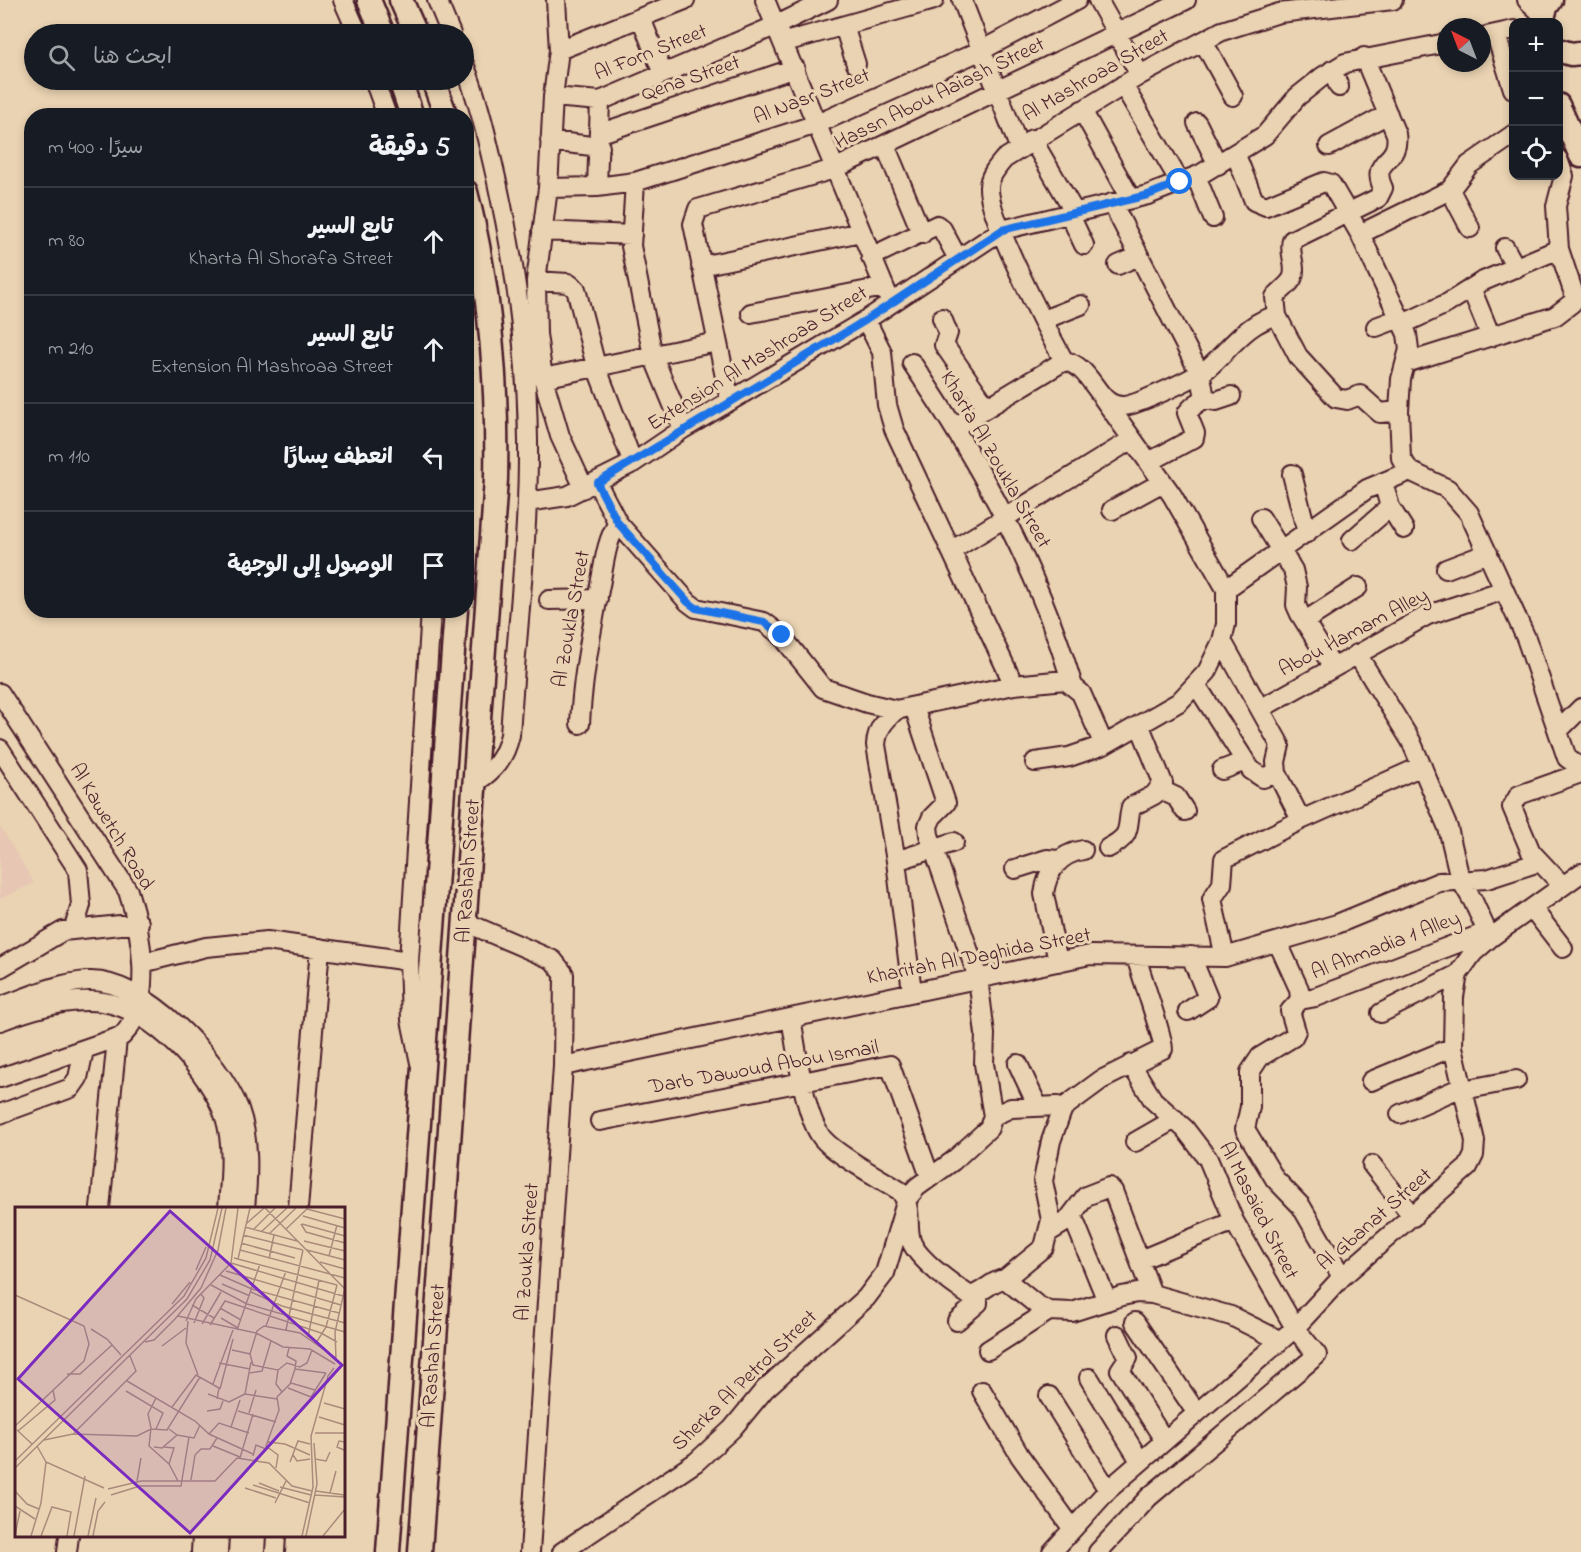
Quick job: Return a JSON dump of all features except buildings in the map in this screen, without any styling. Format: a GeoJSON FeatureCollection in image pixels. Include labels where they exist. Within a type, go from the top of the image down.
{"type":"FeatureCollection","features":[{"type":"Feature","properties":{"kind":"main road"},"geometry":{"type":"LineString","coordinates":[[369,0],[379,24]]}},
{"type":"Feature","properties":{"kind":"main road"},"geometry":{"type":"LineString","coordinates":[[401,0],[412,24]]}},
{"type":"Feature","properties":{"kind":"main road"},"geometry":{"type":"LineString","coordinates":[[1563,52],[1581,54]]}},
{"type":"Feature","properties":{"kind":"main road"},"geometry":{"type":"LineString","coordinates":[[403,90],[409,108]]}},
{"type":"Feature","properties":{"kind":"main road"},"geometry":{"type":"LineString","coordinates":[[437,90],[443,108]]}},
{"type":"Feature","properties":{"kind":"main road"},"geometry":{"type":"LineString","coordinates":[[1563,116],[1581,156]]}},
{"type":"Feature","properties":{"kind":"main road","name":"Al Rashah Street"},"geometry":{"type":"LineString","coordinates":[[420,1552],[476,782],[497,435],[486,289],[474,231]]}},
{"type":"Feature","properties":{"kind":"main road","name":"Al Rashah Street"},"geometry":{"type":"LineString","coordinates":[[388,1552],[455,618]]}},
{"type":"Feature","properties":{"kind":"street"},"geometry":{"type":"LineString","coordinates":[[343,0],[354,24]]}},
{"type":"Feature","properties":{"kind":"street"},"geometry":{"type":"LineString","coordinates":[[436,0],[447,24]]}},
{"type":"Feature","properties":{"kind":"street"},"geometry":{"type":"LineString","coordinates":[[556,0],[560,50],[553,97],[548,188],[536,281],[537,334],[543,378],[560,436],[618,523],[696,608],[764,622],[782,635],[823,688],[858,701],[905,708],[1014,685],[1056,679],[1072,683]]}},
{"type":"Feature","properties":{"kind":"street"},"geometry":{"type":"LineString","coordinates":[[560,50],[685,0]]}},
{"type":"Feature","properties":{"kind":"street"},"geometry":{"type":"LineString","coordinates":[[751,313],[887,295],[834,169],[785,42],[765,0]]}},
{"type":"Feature","properties":{"kind":"street","name":"Al Forn Street"},"geometry":{"type":"LineString","coordinates":[[553,97],[600,101],[777,25],[828,0]]}},
{"type":"Feature","properties":{"kind":"street"},"geometry":{"type":"LineString","coordinates":[[785,42],[934,0]]}},
{"type":"Feature","properties":{"kind":"street"},"geometry":{"type":"LineString","coordinates":[[962,0],[997,91],[1026,143],[1072,212],[1084,246]]}},
{"type":"Feature","properties":{"kind":"street","name":"Al Nasr Street"},"geometry":{"type":"LineString","coordinates":[[548,188],[597,187],[635,182],[817,124],[982,50],[1077,0]]}},
{"type":"Feature","properties":{"kind":"street"},"geometry":{"type":"LineString","coordinates":[[1098,0],[1140,75]]}},
{"type":"Feature","properties":{"kind":"street","name":"Hassn Abou Aaiash Street"},"geometry":{"type":"LineString","coordinates":[[701,266],[693,224],[695,213],[704,206],[765,191],[834,169],[1186,0]]}},
{"type":"Feature","properties":{"kind":"street","name":"Al Mashroaa Street"},"geometry":{"type":"LineString","coordinates":[[1002,230],[988,187],[994,172],[1026,143],[1140,75],[1222,31],[1275,7],[1393,0]]}},
{"type":"Feature","properties":{"kind":"street"},"geometry":{"type":"LineString","coordinates":[[641,18],[663,74]]}},
{"type":"Feature","properties":{"kind":"street"},"geometry":{"type":"LineString","coordinates":[[844,26],[855,64]]}},
{"type":"Feature","properties":{"kind":"street"},"geometry":{"type":"LineString","coordinates":[[1497,34],[1509,75]]}},
{"type":"Feature","properties":{"kind":"street"},"geometry":{"type":"LineString","coordinates":[[1203,41],[1233,96]]}},
{"type":"Feature","properties":{"kind":"street","name":"Extension Al Mashroaa Street"},"geometry":{"type":"LineString","coordinates":[[527,502],[567,496],[633,463],[683,429],[866,320],[887,295],[958,259],[1002,230],[1131,199],[1188,179],[1236,155],[1265,135],[1297,97],[1336,79],[1345,63],[1364,57],[1437,45]]}},
{"type":"Feature","properties":{"kind":"street"},"geometry":{"type":"LineString","coordinates":[[1364,57],[1396,134],[1397,148],[1394,154],[1380,166],[1378,173],[1382,194],[1292,240],[1290,247],[1295,271],[1289,283],[1275,297],[1277,316],[1298,356],[1336,398],[1347,400],[1359,395],[1380,412],[1399,411]]}},
{"type":"Feature","properties":{"kind":"street","name":"Qena Street"},"geometry":{"type":"LineString","coordinates":[[600,140],[795,68]]}},
{"type":"Feature","properties":{"kind":"street"},"geometry":{"type":"LineString","coordinates":[[1123,85],[1213,218]]}},
{"type":"Feature","properties":{"kind":"street"},"geometry":{"type":"LineString","coordinates":[[378,90],[384,108]]}},
{"type":"Feature","properties":{"kind":"street"},"geometry":{"type":"LineString","coordinates":[[472,90],[491,157],[512,254],[523,339],[528,440],[527,502],[510,735],[507,747],[495,768],[476,782]]}},
{"type":"Feature","properties":{"kind":"street"},"geometry":{"type":"LineString","coordinates":[[597,187],[600,101]]}},
{"type":"Feature","properties":{"kind":"street"},"geometry":{"type":"LineString","coordinates":[[1082,110],[1131,199]]}},
{"type":"Feature","properties":{"kind":"street"},"geometry":{"type":"LineString","coordinates":[[1329,146],[1388,114]]}},
{"type":"Feature","properties":{"kind":"street"},"geometry":{"type":"LineString","coordinates":[[1197,123],[1218,165]]}},
{"type":"Feature","properties":{"kind":"street"},"geometry":{"type":"LineString","coordinates":[[1360,234],[1450,190],[1469,165],[1509,137]]}},
{"type":"Feature","properties":{"kind":"street"},"geometry":{"type":"LineString","coordinates":[[550,141],[600,140]]}},
{"type":"Feature","properties":{"kind":"street"},"geometry":{"type":"LineString","coordinates":[[885,145],[922,234]]}},
{"type":"Feature","properties":{"kind":"street"},"geometry":{"type":"LineString","coordinates":[[1368,167],[1397,148]]}},
{"type":"Feature","properties":{"kind":"street"},"geometry":{"type":"LineString","coordinates":[[1236,155],[1254,201],[1259,205],[1266,206],[1324,182],[1331,184],[1348,212],[1401,321],[1409,349],[1401,379],[1399,411],[1401,458],[1410,471],[1448,489],[1469,513],[1526,638],[1567,758],[1581,768]]}},
{"type":"Feature","properties":{"kind":"street"},"geometry":{"type":"LineString","coordinates":[[1406,363],[1555,316],[1572,303],[1575,297],[1573,286],[1559,249],[1556,206],[1563,180]]}},
{"type":"Feature","properties":{"kind":"street"},"geometry":{"type":"LineString","coordinates":[[635,182],[631,246],[653,356],[683,429]]}},
{"type":"Feature","properties":{"kind":"street"},"geometry":{"type":"LineString","coordinates":[[1450,190],[1470,228]]}},
{"type":"Feature","properties":{"kind":"street"},"geometry":{"type":"LineString","coordinates":[[1112,203],[1200,374],[1204,399]]}},
{"type":"Feature","properties":{"kind":"street"},"geometry":{"type":"LineString","coordinates":[[871,257],[940,226],[958,259]]}},
{"type":"Feature","properties":{"kind":"street"},"geometry":{"type":"LineString","coordinates":[[1002,230],[1064,361],[1080,367],[1092,379],[1131,440],[1163,482],[1226,589],[1227,607],[1222,641],[1207,672],[1197,686],[1179,702],[1104,745],[1069,757],[1035,762]]}},
{"type":"Feature","properties":{"kind":"street"},"geometry":{"type":"LineString","coordinates":[[542,231],[632,235]]}},
{"type":"Feature","properties":{"kind":"street"},"geometry":{"type":"LineString","coordinates":[[730,401],[701,266],[861,232]]}},
{"type":"Feature","properties":{"kind":"street"},"geometry":{"type":"LineString","coordinates":[[1505,248],[1516,268]]}},
{"type":"Feature","properties":{"kind":"street"},"geometry":{"type":"LineString","coordinates":[[1376,327],[1401,321],[1559,249]]}},
{"type":"Feature","properties":{"kind":"street"},"geometry":{"type":"LineString","coordinates":[[1118,266],[1139,256]]}},
{"type":"Feature","properties":{"kind":"street"},"geometry":{"type":"LineString","coordinates":[[536,281],[568,284],[576,289],[596,366],[633,463]]}},
{"type":"Feature","properties":{"kind":"street"},"geometry":{"type":"LineString","coordinates":[[1472,288],[1491,337]]}},
{"type":"Feature","properties":{"kind":"street"},"geometry":{"type":"LineString","coordinates":[[1043,320],[1081,305]]}},
{"type":"Feature","properties":{"kind":"street"},"geometry":{"type":"LineString","coordinates":[[1102,396],[1114,405],[1124,406],[1200,374],[1248,332],[1277,316]]}},
{"type":"Feature","properties":{"kind":"street"},"geometry":{"type":"LineString","coordinates":[[942,318],[948,333],[944,345],[987,407]]}},
{"type":"Feature","properties":{"kind":"street"},"geometry":{"type":"LineString","coordinates":[[866,320],[882,352],[887,405],[894,429],[1014,685]]}},
{"type":"Feature","properties":{"kind":"street"},"geometry":{"type":"LineString","coordinates":[[543,378],[717,342]]}},
{"type":"Feature","properties":{"kind":"street"},"geometry":{"type":"LineString","coordinates":[[955,427],[1064,361]]}},
{"type":"Feature","properties":{"kind":"street","name":"Kharta Al Zoukla Street"},"geometry":{"type":"LineString","coordinates":[[912,363],[955,427],[1006,517],[1032,571],[1057,635],[1072,683],[1089,708],[1104,745]]}},
{"type":"Feature","properties":{"kind":"street"},"geometry":{"type":"LineString","coordinates":[[1149,462],[1190,442],[1195,433],[1187,413],[1204,399],[1216,401],[1231,396]]}},
{"type":"Feature","properties":{"kind":"street"},"geometry":{"type":"LineString","coordinates":[[951,551],[1131,440]]}},
{"type":"Feature","properties":{"kind":"street"},"geometry":{"type":"LineString","coordinates":[[1226,589],[1367,489],[1410,471]]}},
{"type":"Feature","properties":{"kind":"street"},"geometry":{"type":"LineString","coordinates":[[1292,474],[1307,533]]}},
{"type":"Feature","properties":{"kind":"street"},"geometry":{"type":"LineString","coordinates":[[1112,510],[1163,482]]}},
{"type":"Feature","properties":{"kind":"street"},"geometry":{"type":"LineString","coordinates":[[1383,482],[1390,507],[1404,530]]}},
{"type":"Feature","properties":{"kind":"street"},"geometry":{"type":"LineString","coordinates":[[1352,540],[1390,507]]}},
{"type":"Feature","properties":{"kind":"street"},"geometry":{"type":"LineString","coordinates":[[1261,518],[1296,579],[1296,605],[1333,667]]}},
{"type":"Feature","properties":{"kind":"street","name":"Al Zoukla Street"},"geometry":{"type":"LineString","coordinates":[[580,724],[582,686],[598,598],[610,537],[618,523]]}},
{"type":"Feature","properties":{"kind":"street"},"geometry":{"type":"LineString","coordinates":[[1446,569],[1488,554]]}},
{"type":"Feature","properties":{"kind":"street"},"geometry":{"type":"LineString","coordinates":[[1305,621],[1358,587]]}},
{"type":"Feature","properties":{"kind":"street","name":"Abou Hamam Alley"},"geometry":{"type":"LineString","coordinates":[[1260,709],[1428,615],[1504,590]]}},
{"type":"Feature","properties":{"kind":"street"},"geometry":{"type":"LineString","coordinates":[[549,600],[598,598]]}},
{"type":"Feature","properties":{"kind":"street"},"geometry":{"type":"LineString","coordinates":[[423,1072],[412,1034],[409,961],[430,618]]}},
{"type":"Feature","properties":{"kind":"street"},"geometry":{"type":"LineString","coordinates":[[1222,641],[1280,745],[1277,773],[1300,820]]}},
{"type":"Feature","properties":{"kind":"street"},"geometry":{"type":"LineString","coordinates":[[1357,654],[1394,711],[1422,766],[1448,828],[1460,879],[1488,935]]}},
{"type":"Feature","properties":{"kind":"street"},"geometry":{"type":"LineString","coordinates":[[1197,686],[1256,775],[1271,777],[1277,773]]}},
{"type":"Feature","properties":{"kind":"street","name":"Al Kawetch Road"},"geometry":{"type":"LineString","coordinates":[[0,693],[128,891],[139,923],[142,963],[136,1005]]}},
{"type":"Feature","properties":{"kind":"street"},"geometry":{"type":"LineString","coordinates":[[905,708],[946,803],[928,826],[932,849],[978,978],[985,1034],[984,1064],[993,1116],[989,1128],[976,1142],[917,1187],[907,1199]]}},
{"type":"Feature","properties":{"kind":"street"},"geometry":{"type":"LineString","coordinates":[[905,708],[876,733],[876,745],[896,861],[912,992]]}},
{"type":"Feature","properties":{"kind":"street"},"geometry":{"type":"LineString","coordinates":[[1558,731],[1581,708]]}},
{"type":"Feature","properties":{"kind":"street"},"geometry":{"type":"LineString","coordinates":[[1108,848],[1116,844],[1129,829],[1131,807],[1159,789],[1163,779],[1140,726]]}},
{"type":"Feature","properties":{"kind":"street"},"geometry":{"type":"LineString","coordinates":[[0,749],[74,859],[82,893],[74,928]]}},
{"type":"Feature","properties":{"kind":"street"},"geometry":{"type":"LineString","coordinates":[[1222,770],[1245,761]]}},
{"type":"Feature","properties":{"kind":"street"},"geometry":{"type":"LineString","coordinates":[[1225,957],[1212,899],[1222,884],[1224,859],[1231,853],[1300,820],[1422,766]]}},
{"type":"Feature","properties":{"kind":"street"},"geometry":{"type":"LineString","coordinates":[[1563,886],[1539,862],[1525,842],[1512,807],[1519,795],[1581,773]]}},
{"type":"Feature","properties":{"kind":"street"},"geometry":{"type":"LineString","coordinates":[[1159,789],[1176,797],[1185,811]]}},
{"type":"Feature","properties":{"kind":"street"},"geometry":{"type":"LineString","coordinates":[[896,861],[954,842]]}},
{"type":"Feature","properties":{"kind":"street"},"geometry":{"type":"LineString","coordinates":[[1058,962],[1044,894],[1047,879],[1059,860],[1070,852],[1083,850]]}},
{"type":"Feature","properties":{"kind":"street"},"geometry":{"type":"LineString","coordinates":[[1016,869],[1047,859],[1059,860]]}},
{"type":"Feature","properties":{"kind":"street","name":"Kharitah Al Daghida Street"},"geometry":{"type":"LineString","coordinates":[[563,1066],[1090,955],[1225,957],[1337,924],[1439,882],[1487,879],[1539,862]]}},
{"type":"Feature","properties":{"kind":"street","name":"Al Gbanat Street"},"geometry":{"type":"LineString","coordinates":[[1052,1552],[1108,1490],[1295,1328],[1342,1277],[1468,1167],[1474,1155],[1475,1141],[1453,1047],[1454,997],[1458,974],[1488,935],[1532,908],[1581,873]]}},
{"type":"Feature","properties":{"kind":"street"},"geometry":{"type":"LineString","coordinates":[[1532,908],[1563,948]]}},
{"type":"Feature","properties":{"kind":"street","name":"Al Zoukla Street"},"geometry":{"type":"LineString","coordinates":[[465,922],[553,960],[564,974],[563,1066],[530,1552]]}},
{"type":"Feature","properties":{"kind":"street"},"geometry":{"type":"LineString","coordinates":[[0,968],[53,936],[74,928],[139,923]]}},
{"type":"Feature","properties":{"kind":"street","name":"Al Ahmadia 1 Alley"},"geometry":{"type":"LineString","coordinates":[[1300,1000],[1316,997],[1488,935]]}},
{"type":"Feature","properties":{"kind":"street"},"geometry":{"type":"LineString","coordinates":[[142,963],[234,943],[267,941],[409,961]]}},
{"type":"Feature","properties":{"kind":"street"},"geometry":{"type":"LineString","coordinates":[[1278,943],[1296,982],[1300,1000],[1290,1011],[1297,1026],[1293,1037],[1260,1057],[1250,1072],[1250,1107],[1245,1129],[1275,1179],[1300,1206],[1342,1277]]}},
{"type":"Feature","properties":{"kind":"street"},"geometry":{"type":"LineString","coordinates":[[298,1207],[320,948]]}},
{"type":"Feature","properties":{"kind":"street"},"geometry":{"type":"LineString","coordinates":[[791,1018],[803,1082],[813,1121],[820,1137],[900,1191],[907,1199],[912,1242],[919,1252],[970,1296],[978,1294],[1000,1279],[1005,1279],[1044,1247],[1050,1220],[1043,1181],[1051,1142],[1063,1108],[1101,1080],[1159,1052],[1164,1046],[1136,956]]}},
{"type":"Feature","properties":{"kind":"street"},"geometry":{"type":"LineString","coordinates":[[1188,1011],[1208,998],[1191,956]]}},
{"type":"Feature","properties":{"kind":"street"},"geometry":{"type":"LineString","coordinates":[[1381,1013],[1458,974]]}},
{"type":"Feature","properties":{"kind":"street"},"geometry":{"type":"LineString","coordinates":[[0,1007],[58,987],[89,981],[107,983],[136,1005],[185,1053],[215,1094],[225,1119],[230,1145],[228,1207]]}},
{"type":"Feature","properties":{"kind":"street"},"geometry":{"type":"LineString","coordinates":[[0,1021],[73,1002],[136,1005],[169,1019],[202,1051],[238,1107],[247,1160],[245,1207]]}},
{"type":"Feature","properties":{"kind":"street"},"geometry":{"type":"LineString","coordinates":[[0,1078],[117,1039],[130,1026],[136,1005]]}},
{"type":"Feature","properties":{"kind":"street"},"geometry":{"type":"LineString","coordinates":[[100,1207],[117,1039]]}},
{"type":"Feature","properties":{"kind":"street"},"geometry":{"type":"LineString","coordinates":[[1371,1081],[1453,1047]]}},
{"type":"Feature","properties":{"kind":"street"},"geometry":{"type":"LineString","coordinates":[[0,1114],[71,1088],[78,1077],[84,1050]]}},
{"type":"Feature","properties":{"kind":"street"},"geometry":{"type":"LineString","coordinates":[[1018,1064],[1038,1107]]}},
{"type":"Feature","properties":{"kind":"street","name":"Al Masaied Street"},"geometry":{"type":"LineString","coordinates":[[1098,1552],[1149,1497],[1317,1355],[1295,1328],[1234,1221],[1208,1159],[1175,1119],[1154,1100],[1131,1064]]}},
{"type":"Feature","properties":{"kind":"street","name":"Darb Dawoud Abou Ismail"},"geometry":{"type":"LineString","coordinates":[[600,1121],[890,1065],[930,1177]]}},
{"type":"Feature","properties":{"kind":"street"},"geometry":{"type":"LineString","coordinates":[[1400,1114],[1463,1089],[1516,1080]]}},
{"type":"Feature","properties":{"kind":"street"},"geometry":{"type":"LineString","coordinates":[[993,1116],[1011,1108],[1058,1106],[1063,1108]]}},
{"type":"Feature","properties":{"kind":"street"},"geometry":{"type":"LineString","coordinates":[[1135,1142],[1175,1119]]}},
{"type":"Feature","properties":{"kind":"street"},"geometry":{"type":"LineString","coordinates":[[1371,1165],[1413,1216]]}},
{"type":"Feature","properties":{"kind":"street"},"geometry":{"type":"LineString","coordinates":[[1049,1232],[1072,1215],[1086,1196],[1109,1187],[1113,1191],[1152,1294]]}},
{"type":"Feature","properties":{"kind":"street","name":"Sherka Al Petrol Street"},"geometry":{"type":"LineString","coordinates":[[562,1552],[696,1462],[732,1429],[765,1389],[866,1298],[885,1273],[907,1199]]}},
{"type":"Feature","properties":{"kind":"street"},"geometry":{"type":"LineString","coordinates":[[1072,1215],[1107,1301]]}},
{"type":"Feature","properties":{"kind":"street"},"geometry":{"type":"LineString","coordinates":[[1140,1260],[1234,1221]]}},
{"type":"Feature","properties":{"kind":"street"},"geometry":{"type":"LineString","coordinates":[[1005,1279],[1037,1305],[1050,1311],[1072,1312],[1137,1293],[1152,1294],[1231,1316],[1279,1340]]}},
{"type":"Feature","properties":{"kind":"street"},"geometry":{"type":"LineString","coordinates":[[957,1321],[975,1307],[978,1294]]}},
{"type":"Feature","properties":{"kind":"street"},"geometry":{"type":"LineString","coordinates":[[988,1350],[1050,1311]]}},
{"type":"Feature","properties":{"kind":"street"},"geometry":{"type":"LineString","coordinates":[[1135,1322],[1196,1412]]}},
{"type":"Feature","properties":{"kind":"street"},"geometry":{"type":"LineString","coordinates":[[1117,1335],[1128,1358],[1114,1361],[1164,1440]]}},
{"type":"Feature","properties":{"kind":"street"},"geometry":{"type":"LineString","coordinates":[[1089,1378],[1140,1461]]}},
{"type":"Feature","properties":{"kind":"street"},"geometry":{"type":"LineString","coordinates":[[982,1391],[1020,1456],[1072,1528]]}},
{"type":"Feature","properties":{"kind":"street"},"geometry":{"type":"LineString","coordinates":[[1049,1396],[1108,1490]]}},
{"type":"Feature","properties":{"kind":"street"},"geometry":{"type":"LineString","coordinates":[[67,1552],[69,1537]]}},
{"type":"Feature","properties":{"kind":"street"},"geometry":{"type":"LineString","coordinates":[[201,1552],[202,1537]]}},
{"type":"Feature","properties":{"kind":"street"},"geometry":{"type":"LineString","coordinates":[[218,1552],[219,1537]]}},
{"type":"Feature","properties":{"kind":"street"},"geometry":{"type":"LineString","coordinates":[[275,1552],[276,1537]]}},
{"type":"Feature","properties":{"kind":"shaded area"},"geometry":{"type":"Polygon","coordinates":[[[0,826],[34,883],[0,899],[0,826]]]}},
{"type":"Feature","properties":{"kind":"route"},"geometry":{"type":"LineString","coordinates":[[782,635],[764,622],[696,608],[688,602],[657,564],[618,523],[597,483],[866,320],[1002,230],[1148,195],[1180,182]]}}]}
